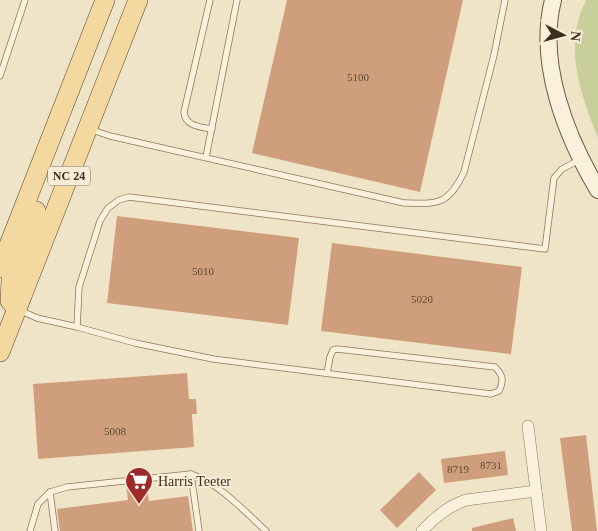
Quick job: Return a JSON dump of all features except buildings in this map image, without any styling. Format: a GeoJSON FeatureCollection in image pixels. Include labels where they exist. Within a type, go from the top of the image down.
{"type":"FeatureCollection","features":[{"type":"Feature","properties":{"kind":"main road","name":"NC 24"},"geometry":{"type":"LineString","coordinates":[[0,268],[105,0]]}},
{"type":"Feature","properties":{"kind":"main road","name":"NC 24"},"geometry":{"type":"LineString","coordinates":[[0,352],[138,0]]}},
{"type":"Feature","properties":{"kind":"main road"},"geometry":{"type":"LineString","coordinates":[[553,0],[548,25],[552,69],[563,115],[581,160],[598,190]]}},
{"type":"Feature","properties":{"kind":"main road"},"geometry":{"type":"LineString","coordinates":[[16,309],[10,301],[12,280],[60,143],[72,83]]}},
{"type":"Feature","properties":{"kind":"street"},"geometry":{"type":"LineString","coordinates":[[528,426],[540,531]]}},
{"type":"Feature","properties":{"kind":"street"},"geometry":{"type":"LineString","coordinates":[[422,531],[434,517],[466,500],[536,491]]}},
{"type":"Feature","properties":{"kind":"lane"},"geometry":{"type":"LineString","coordinates":[[0,76],[25,0]]}},
{"type":"Feature","properties":{"kind":"lane"},"geometry":{"type":"LineString","coordinates":[[210,0],[184,112],[188,122],[212,129]]}},
{"type":"Feature","properties":{"kind":"lane"},"geometry":{"type":"LineString","coordinates":[[206,158],[238,0]]}},
{"type":"Feature","properties":{"kind":"lane"},"geometry":{"type":"LineString","coordinates":[[87,128],[110,136],[404,203],[429,204],[445,200],[456,189],[464,172],[494,55],[505,0]]}},
{"type":"Feature","properties":{"kind":"lane"},"geometry":{"type":"LineString","coordinates":[[77,327],[79,287],[100,221],[108,208],[119,200],[129,197],[545,249],[554,178],[562,169],[581,160]]}},
{"type":"Feature","properties":{"kind":"lane"},"geometry":{"type":"LineString","coordinates":[[16,309],[36,318],[135,343],[214,359],[491,394],[499,390],[503,378],[495,367],[337,349],[332,350],[327,373]]}},
{"type":"Feature","properties":{"kind":"lane"},"geometry":{"type":"LineString","coordinates":[[191,474],[199,531]]}},
{"type":"Feature","properties":{"kind":"lane"},"geometry":{"type":"LineString","coordinates":[[30,531],[38,504],[50,492],[67,487],[191,474],[204,479],[233,501],[263,531]]}},
{"type":"Feature","properties":{"kind":"lane"},"geometry":{"type":"LineString","coordinates":[[50,492],[55,531]]}},
{"type":"Feature","properties":{"kind":"green space"},"geometry":{"type":"Polygon","coordinates":[[[586,0],[598,0],[598,138],[580,87],[575,52],[579,17],[586,0]]]}},
{"type":"Feature","properties":{"kind":"place","name":"Harris Teeter"},"geometry":{"type":"Point","coordinates":[139,505]}}]}
